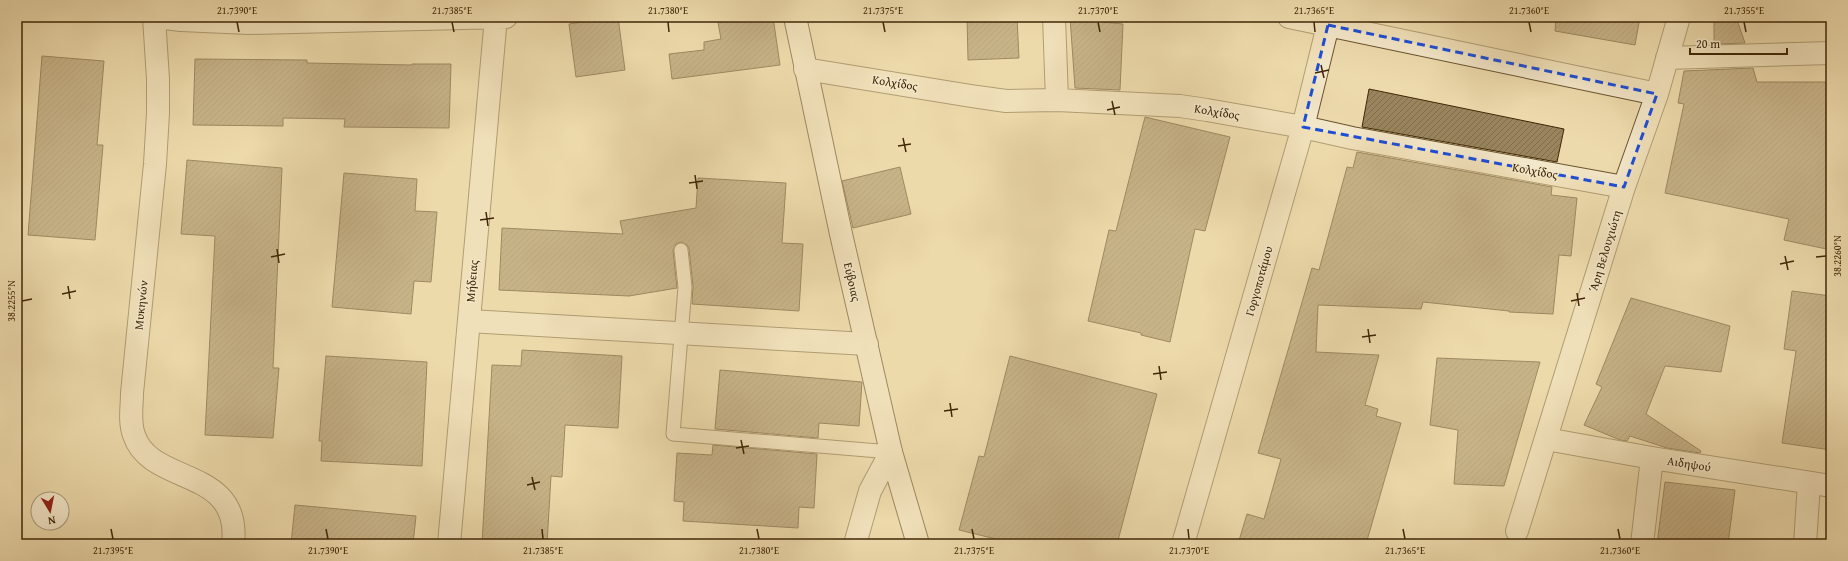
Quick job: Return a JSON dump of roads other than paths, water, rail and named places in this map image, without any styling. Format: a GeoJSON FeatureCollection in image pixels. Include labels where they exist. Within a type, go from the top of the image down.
{"type":"FeatureCollection","features":[{"type":"Feature","properties":{"kind":"street","name":"Μυκηνών"},"geometry":{"type":"LineString","coordinates":[[154,17],[158,79],[158,112],[155,164],[131,416],[134,436],[143,451],[158,462],[201,483],[215,492],[227,506],[233,524],[233,544]]}},
{"type":"Feature","properties":{"kind":"street"},"geometry":{"type":"LineString","coordinates":[[157,17],[181,20],[249,23],[506,17]]}},
{"type":"Feature","properties":{"kind":"street","name":"Μήδειας"},"geometry":{"type":"LineString","coordinates":[[449,544],[496,17]]}},
{"type":"Feature","properties":{"kind":"street","name":"Εύβοιας"},"geometry":{"type":"LineString","coordinates":[[795,17],[841,234],[891,452],[918,544]]}},
{"type":"Feature","properties":{"kind":"street"},"geometry":{"type":"LineString","coordinates":[[1054,17],[1057,100]]}},
{"type":"Feature","properties":{"kind":"street"},"geometry":{"type":"LineString","coordinates":[[1289,17],[1329,21],[1657,94]]}},
{"type":"Feature","properties":{"kind":"street","name":"Άρη Βελουχιώτη"},"geometry":{"type":"LineString","coordinates":[[1518,531],[1624,188],[1657,94],[1679,17]]}},
{"type":"Feature","properties":{"kind":"street","name":"Γοργοποτάμου"},"geometry":{"type":"LineString","coordinates":[[1183,544],[1303,127],[1329,21]]}},
{"type":"Feature","properties":{"kind":"street"},"geometry":{"type":"LineString","coordinates":[[1667,58],[1831,53]]}},
{"type":"Feature","properties":{"kind":"street","name":"Κολχίδος"},"geometry":{"type":"LineString","coordinates":[[805,69],[1006,101],[1057,100],[1180,106],[1303,127],[1352,138],[1624,188]]}},
{"type":"Feature","properties":{"kind":"street"},"geometry":{"type":"LineString","coordinates":[[469,321],[867,344]]}},
{"type":"Feature","properties":{"kind":"street","name":"Αιδηψού"},"geometry":{"type":"LineString","coordinates":[[1546,439],[1652,458],[1831,486]]}},
{"type":"Feature","properties":{"kind":"street"},"geometry":{"type":"LineString","coordinates":[[855,544],[870,491],[891,452]]}},
{"type":"Feature","properties":{"kind":"street"},"geometry":{"type":"LineString","coordinates":[[1642,544],[1652,458]]}},
{"type":"Feature","properties":{"kind":"street"},"geometry":{"type":"LineString","coordinates":[[1805,544],[1809,483]]}},
{"type":"Feature","properties":{"kind":"lane"},"geometry":{"type":"LineString","coordinates":[[681,250],[685,287],[673,434],[891,452]]}}]}
